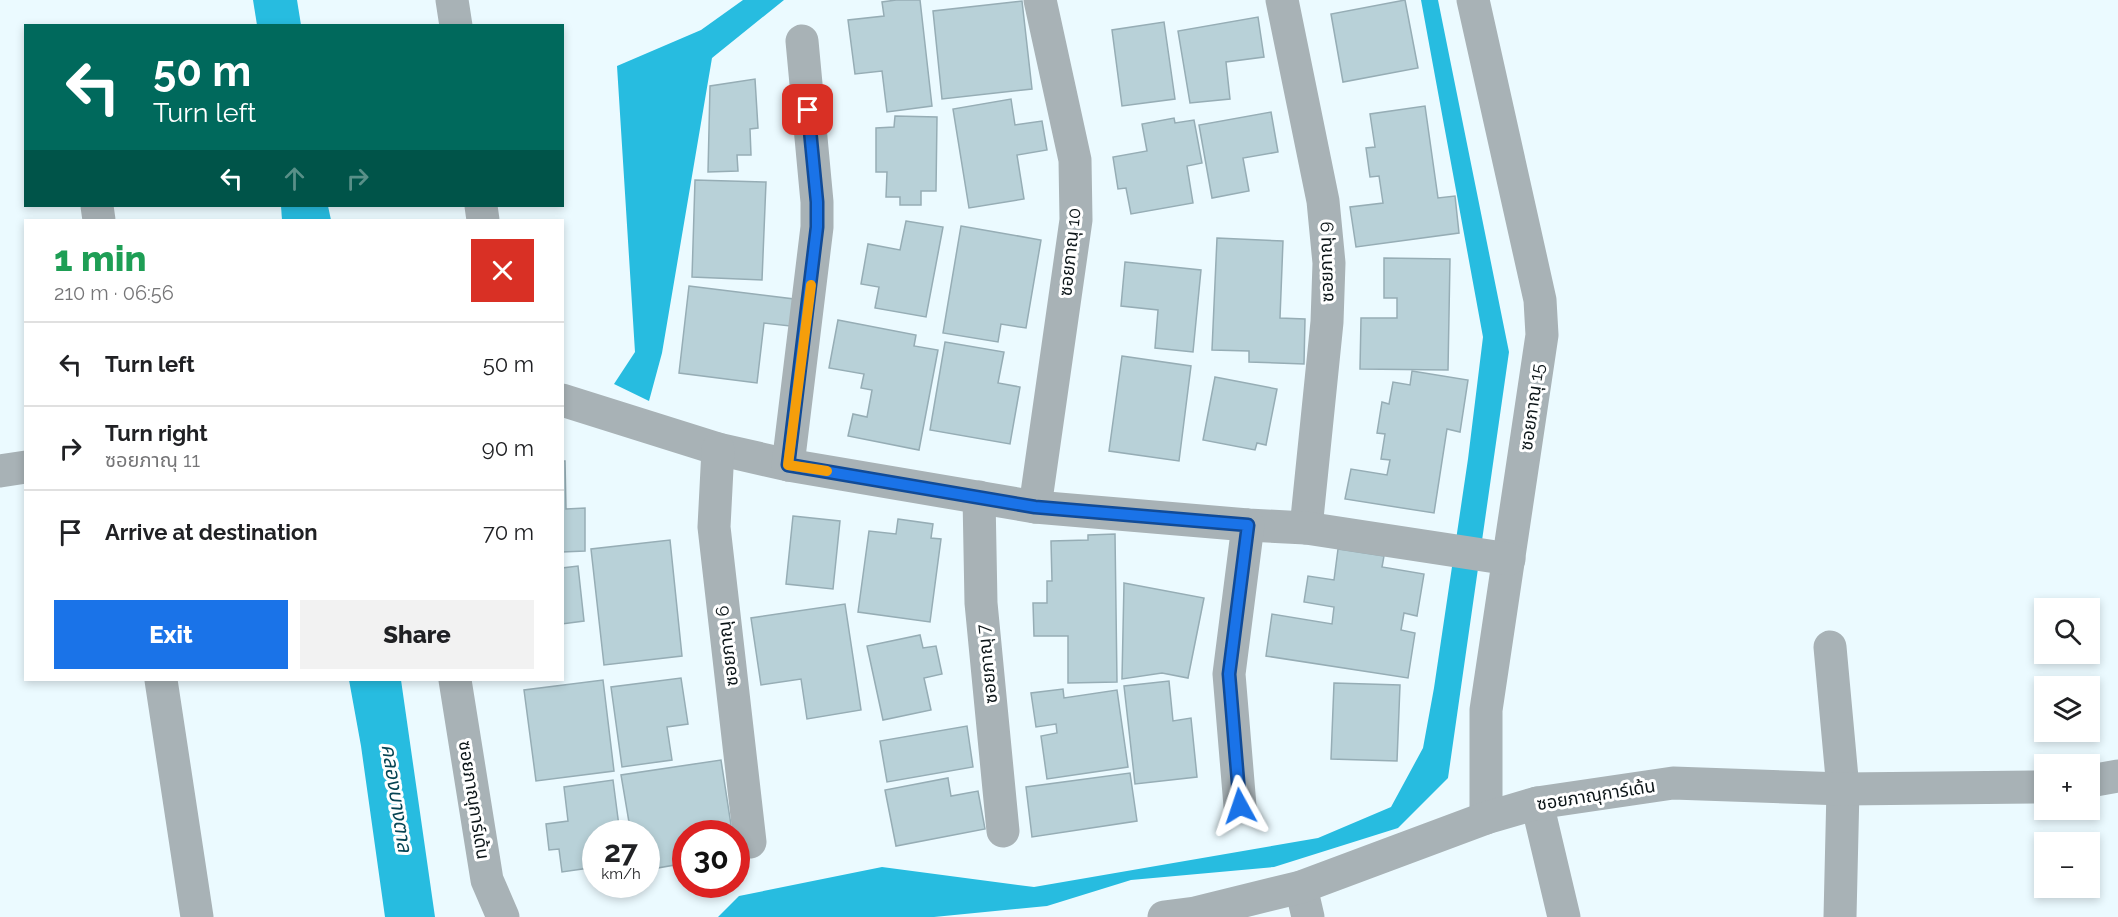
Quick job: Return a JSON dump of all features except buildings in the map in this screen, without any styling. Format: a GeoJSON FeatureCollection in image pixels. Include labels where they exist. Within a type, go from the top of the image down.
{"type":"FeatureCollection","features":[{"type":"Feature","properties":{"kind":"street"},"geometry":{"type":"LineString","coordinates":[[452,0],[456,24]]}},
{"type":"Feature","properties":{"kind":"street","name":"ซอยภาณุ 10"},"geometry":{"type":"LineString","coordinates":[[1035,507],[1076,220],[1075,160],[1040,0]]}},
{"type":"Feature","properties":{"kind":"street","name":"ซอยภาณุ 9"},"geometry":{"type":"LineString","coordinates":[[1282,0],[1323,201],[1329,263],[1327,322],[1306,528]]}},
{"type":"Feature","properties":{"kind":"street","name":"ซอยภาณุ 15"},"geometry":{"type":"LineString","coordinates":[[1473,0],[1542,317],[1542,335],[1498,558],[1486,710],[1486,818]]}},
{"type":"Feature","properties":{"kind":"street"},"geometry":{"type":"LineString","coordinates":[[788,465],[817,227],[817,202],[802,41]]}},
{"type":"Feature","properties":{"kind":"street"},"geometry":{"type":"LineString","coordinates":[[564,401],[718,449],[788,465],[1035,507],[1306,528],[1498,558]]}},
{"type":"Feature","properties":{"kind":"street","name":"ซอยภาณุ 6"},"geometry":{"type":"LineString","coordinates":[[718,449],[714,527],[747,820]]}},
{"type":"Feature","properties":{"kind":"street"},"geometry":{"type":"LineString","coordinates":[[0,471],[24,467]]}},
{"type":"Feature","properties":{"kind":"street","name":"ซอยภาณุ 7"},"geometry":{"type":"LineString","coordinates":[[979,496],[981,603],[1003,831]]}},
{"type":"Feature","properties":{"kind":"street"},"geometry":{"type":"LineString","coordinates":[[1240,806],[1229,674],[1248,525]]}},
{"type":"Feature","properties":{"kind":"street"},"geometry":{"type":"LineString","coordinates":[[1830,647],[1843,789],[1840,917]]}},
{"type":"Feature","properties":{"kind":"street"},"geometry":{"type":"LineString","coordinates":[[161,681],[197,917]]}},
{"type":"Feature","properties":{"kind":"street","name":"ซอยภาณุการ์เด้น"},"geometry":{"type":"LineString","coordinates":[[455,681],[486,880],[503,917]]}},
{"type":"Feature","properties":{"kind":"street"},"geometry":{"type":"LineString","coordinates":[[2100,779],[2118,776]]}},
{"type":"Feature","properties":{"kind":"street","name":"ซอยภาณุการ์เด้น"},"geometry":{"type":"LineString","coordinates":[[1164,917],[1304,902],[1486,818],[1537,803],[1673,783],[1843,789],[2034,787]]}},
{"type":"Feature","properties":{"kind":"street"},"geometry":{"type":"LineString","coordinates":[[1537,803],[1563,917]]}},
{"type":"Feature","properties":{"kind":"water"},"geometry":{"type":"Polygon","coordinates":[[[253,0],[297,0],[301,24],[257,24],[253,0]]]}},
{"type":"Feature","properties":{"kind":"water"},"geometry":{"type":"Polygon","coordinates":[[[743,0],[784,0],[712,58],[662,353],[649,401],[614,384],[635,352],[617,66],[701,30],[743,0]]]}},
{"type":"Feature","properties":{"kind":"water"},"geometry":{"type":"Polygon","coordinates":[[[1421,0],[1438,0],[1509,352],[1448,778],[1398,828],[1274,867],[1131,880],[1047,906],[934,917],[718,917],[737,898],[750,898],[750,894],[882,867],[1034,887],[1318,838],[1391,807],[1423,748],[1468,459],[1483,337],[1421,0]]]}},
{"type":"Feature","properties":{"kind":"water"},"geometry":{"type":"Polygon","coordinates":[[[281,207],[328,207],[331,219],[282,219],[281,207]]]}},
{"type":"Feature","properties":{"kind":"water","name":"คลองบางตาล"},"geometry":{"type":"Polygon","coordinates":[[[349,681],[401,681],[435,917],[385,917],[361,746],[349,681]]]}},
{"type":"Feature","properties":{"kind":"slow traffic"},"geometry":{"type":"LineString","coordinates":[[811,285],[788,465],[827,471]]}},
{"type":"Feature","properties":{"kind":"route"},"geometry":{"type":"LineString","coordinates":[[808,110],[817,202],[817,227],[788,465],[1035,507],[1248,525],[1229,674],[1240,806]]}}]}
